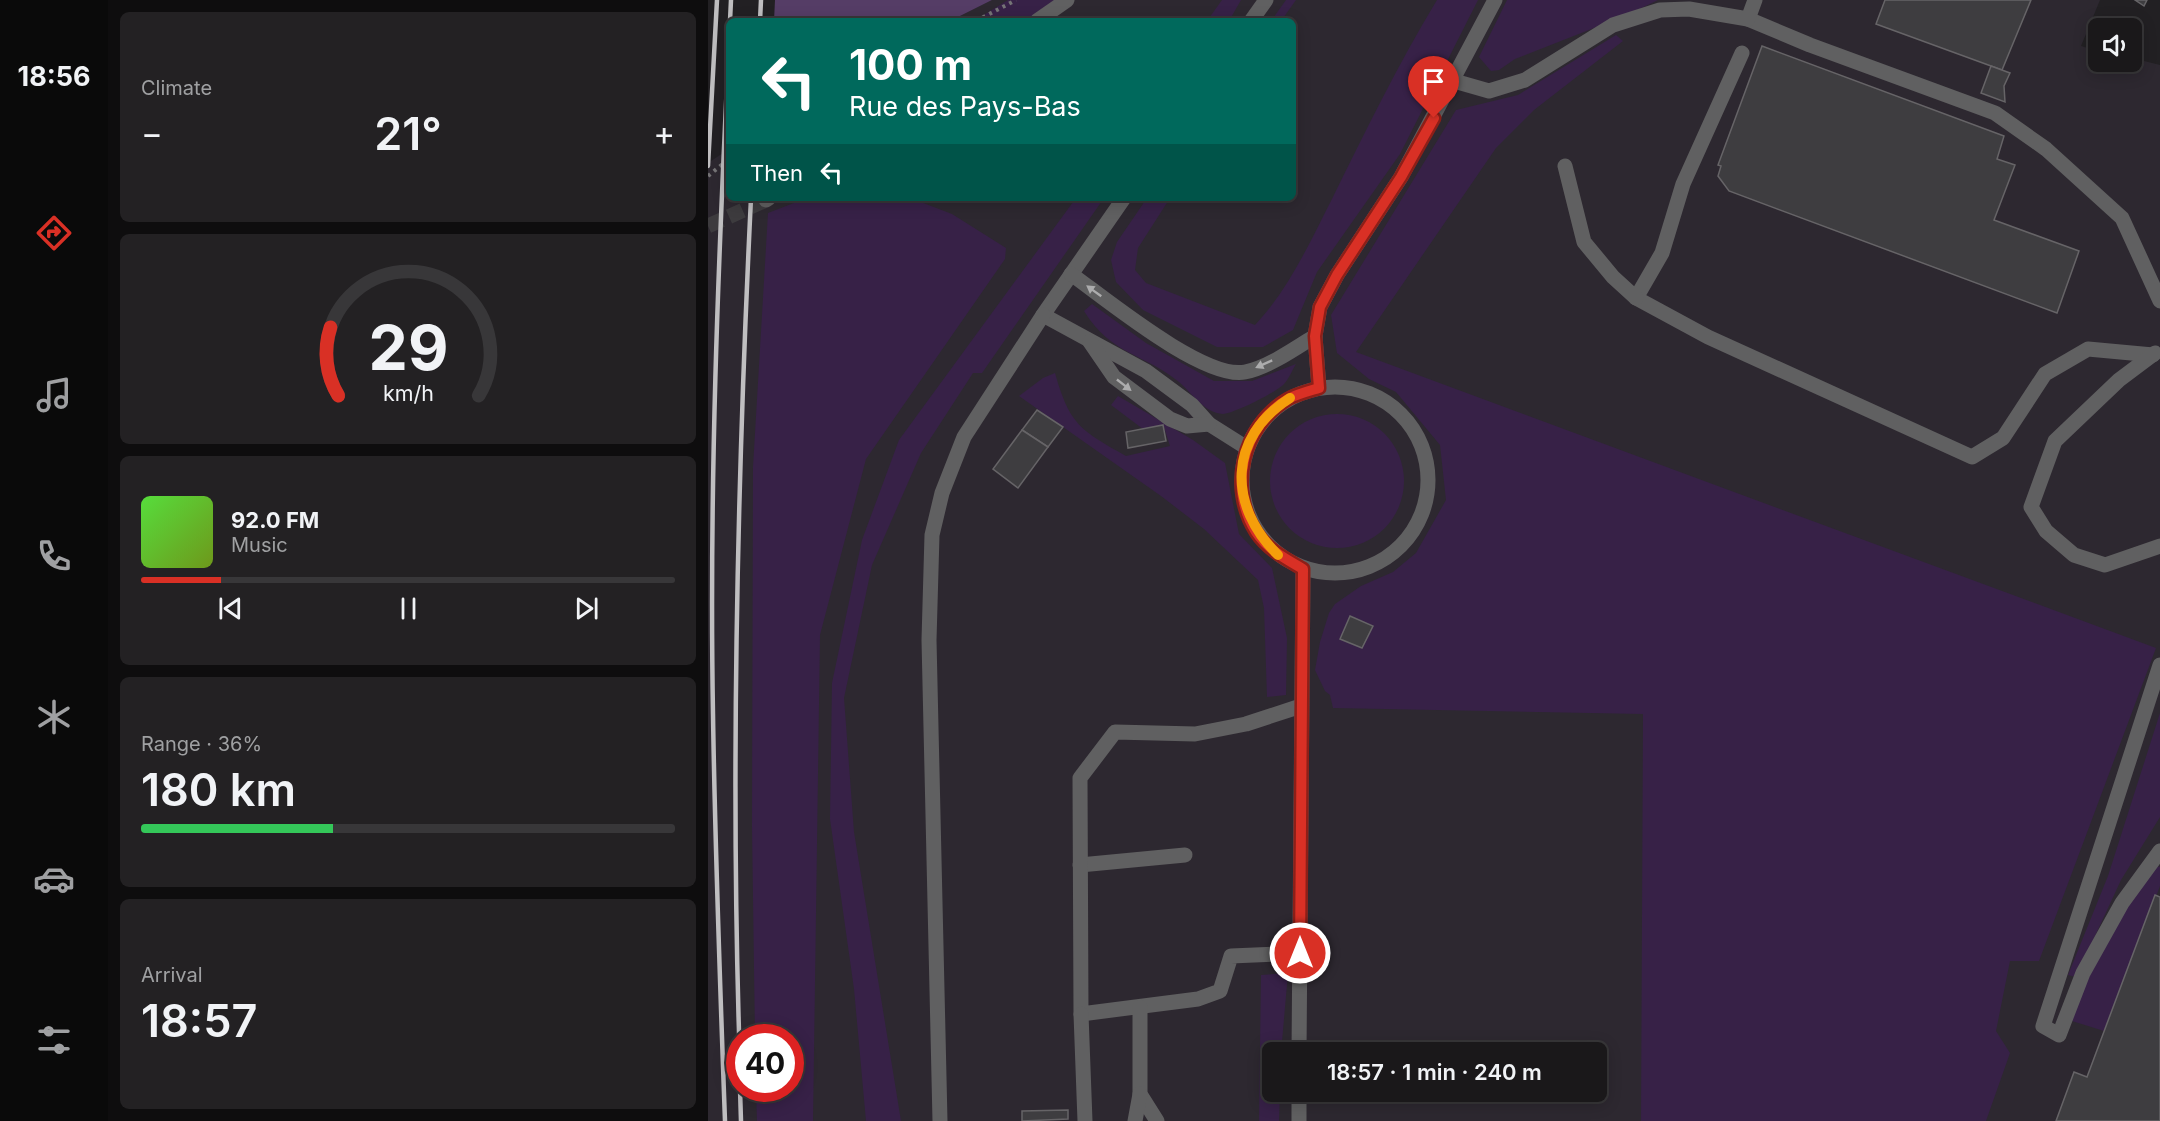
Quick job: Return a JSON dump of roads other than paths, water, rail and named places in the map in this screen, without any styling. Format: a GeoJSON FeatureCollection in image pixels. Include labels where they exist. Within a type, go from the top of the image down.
{"type":"FeatureCollection","features":[{"type":"Feature","properties":{"kind":"street"},"geometry":{"type":"LineString","coordinates":[[1041,18],[1067,0]]}},
{"type":"Feature","properties":{"kind":"street"},"geometry":{"type":"LineString","coordinates":[[1253,18],[1266,0]]}},
{"type":"Feature","properties":{"kind":"street"},"geometry":{"type":"LineString","coordinates":[[1319,388],[1315,336],[1320,307],[1401,177],[1495,0]]}},
{"type":"Feature","properties":{"kind":"street"},"geometry":{"type":"LineString","coordinates":[[1748,19],[1755,0]]}},
{"type":"Feature","properties":{"kind":"street"},"geometry":{"type":"LineString","coordinates":[[1454,81],[1490,91],[1525,80],[1613,25],[1660,10],[1689,9],[1748,19],[1810,45],[1995,113],[2046,149],[2122,218],[2160,301]]}},
{"type":"Feature","properties":{"kind":"street"},"geometry":{"type":"LineString","coordinates":[[1636,298],[1662,253],[1683,184],[1742,53]]}},
{"type":"Feature","properties":{"kind":"street"},"geometry":{"type":"LineString","coordinates":[[1565,166],[1584,242],[1613,277],[1636,298],[1708,337],[1972,457],[2003,438],[2045,374],[2088,349],[2156,353]]}},
{"type":"Feature","properties":{"kind":"street"},"geometry":{"type":"LineString","coordinates":[[940,1121],[929,640],[932,535],[942,493],[964,437],[1043,315],[1122,201]]}},
{"type":"Feature","properties":{"kind":"street"},"geometry":{"type":"LineString","coordinates":[[1071,274],[1154,335],[1216,369],[1245,372],[1284,355],[1315,336]]}},
{"type":"Feature","properties":{"kind":"street"},"geometry":{"type":"LineString","coordinates":[[1043,315],[1146,371],[1192,405],[1209,424],[1246,448]]}},
{"type":"Feature","properties":{"kind":"street"},"geometry":{"type":"LineString","coordinates":[[1089,340],[1114,377],[1170,419],[1187,426],[1209,424]]}},
{"type":"Feature","properties":{"kind":"street"},"geometry":{"type":"LineString","coordinates":[[2156,353],[2119,380],[2055,441],[2031,507],[2046,531],[2074,555],[2105,565],[2160,546]]}},
{"type":"Feature","properties":{"kind":"street"},"geometry":{"type":"LineString","coordinates":[[1350,387],[1379,397],[1404,416],[1420,442],[1428,472],[1425,503],[1413,532],[1392,555],[1365,569],[1334,574],[1303,569],[1277,555],[1257,533],[1244,506],[1241,477],[1246,448],[1263,420],[1288,399],[1319,388],[1350,387]]}},
{"type":"Feature","properties":{"kind":"street"},"geometry":{"type":"LineString","coordinates":[[1299,1042],[1303,569]]}},
{"type":"Feature","properties":{"kind":"street"},"geometry":{"type":"LineString","coordinates":[[2160,665],[2043,1026],[2059,1035],[2083,973],[2122,903],[2160,851]]}},
{"type":"Feature","properties":{"kind":"street"},"geometry":{"type":"LineString","coordinates":[[1085,1121],[1081,1014],[1080,778],[1115,732],[1195,734],[1245,724],[1301,706]]}},
{"type":"Feature","properties":{"kind":"street"},"geometry":{"type":"LineString","coordinates":[[1080,865],[1185,855]]}},
{"type":"Feature","properties":{"kind":"street"},"geometry":{"type":"LineString","coordinates":[[1081,1014],[1198,999],[1220,992],[1231,956],[1300,953]]}},
{"type":"Feature","properties":{"kind":"street"},"geometry":{"type":"LineString","coordinates":[[1135,1121],[1140,1094],[1140,1007]]}},
{"type":"Feature","properties":{"kind":"street"},"geometry":{"type":"LineString","coordinates":[[1140,1094],[1157,1121]]}},
{"type":"Feature","properties":{"kind":"street"},"geometry":{"type":"LineString","coordinates":[[1299,1102],[1299,1121]]}},
{"type":"Feature","properties":{"kind":"tunnel"},"geometry":{"type":"LineString","coordinates":[[708,226],[764,201]]}},
{"type":"Feature","properties":{"kind":"railway"},"geometry":{"type":"LineString","coordinates":[[708,166],[717,0]]}},
{"type":"Feature","properties":{"kind":"railway"},"geometry":{"type":"LineString","coordinates":[[730,18],[731,0]]}},
{"type":"Feature","properties":{"kind":"railway"},"geometry":{"type":"LineString","coordinates":[[760,18],[761,0]]}},
{"type":"Feature","properties":{"kind":"railway"},"geometry":{"type":"LineString","coordinates":[[725,1121],[714,765],[712,546],[718,294],[726,111]]}},
{"type":"Feature","properties":{"kind":"railway"},"geometry":{"type":"LineString","coordinates":[[739,1024],[735,739],[736,630],[751,201]]}},
{"type":"Feature","properties":{"kind":"railway"},"geometry":{"type":"LineString","coordinates":[[740,1102],[741,1121]]}}]}
